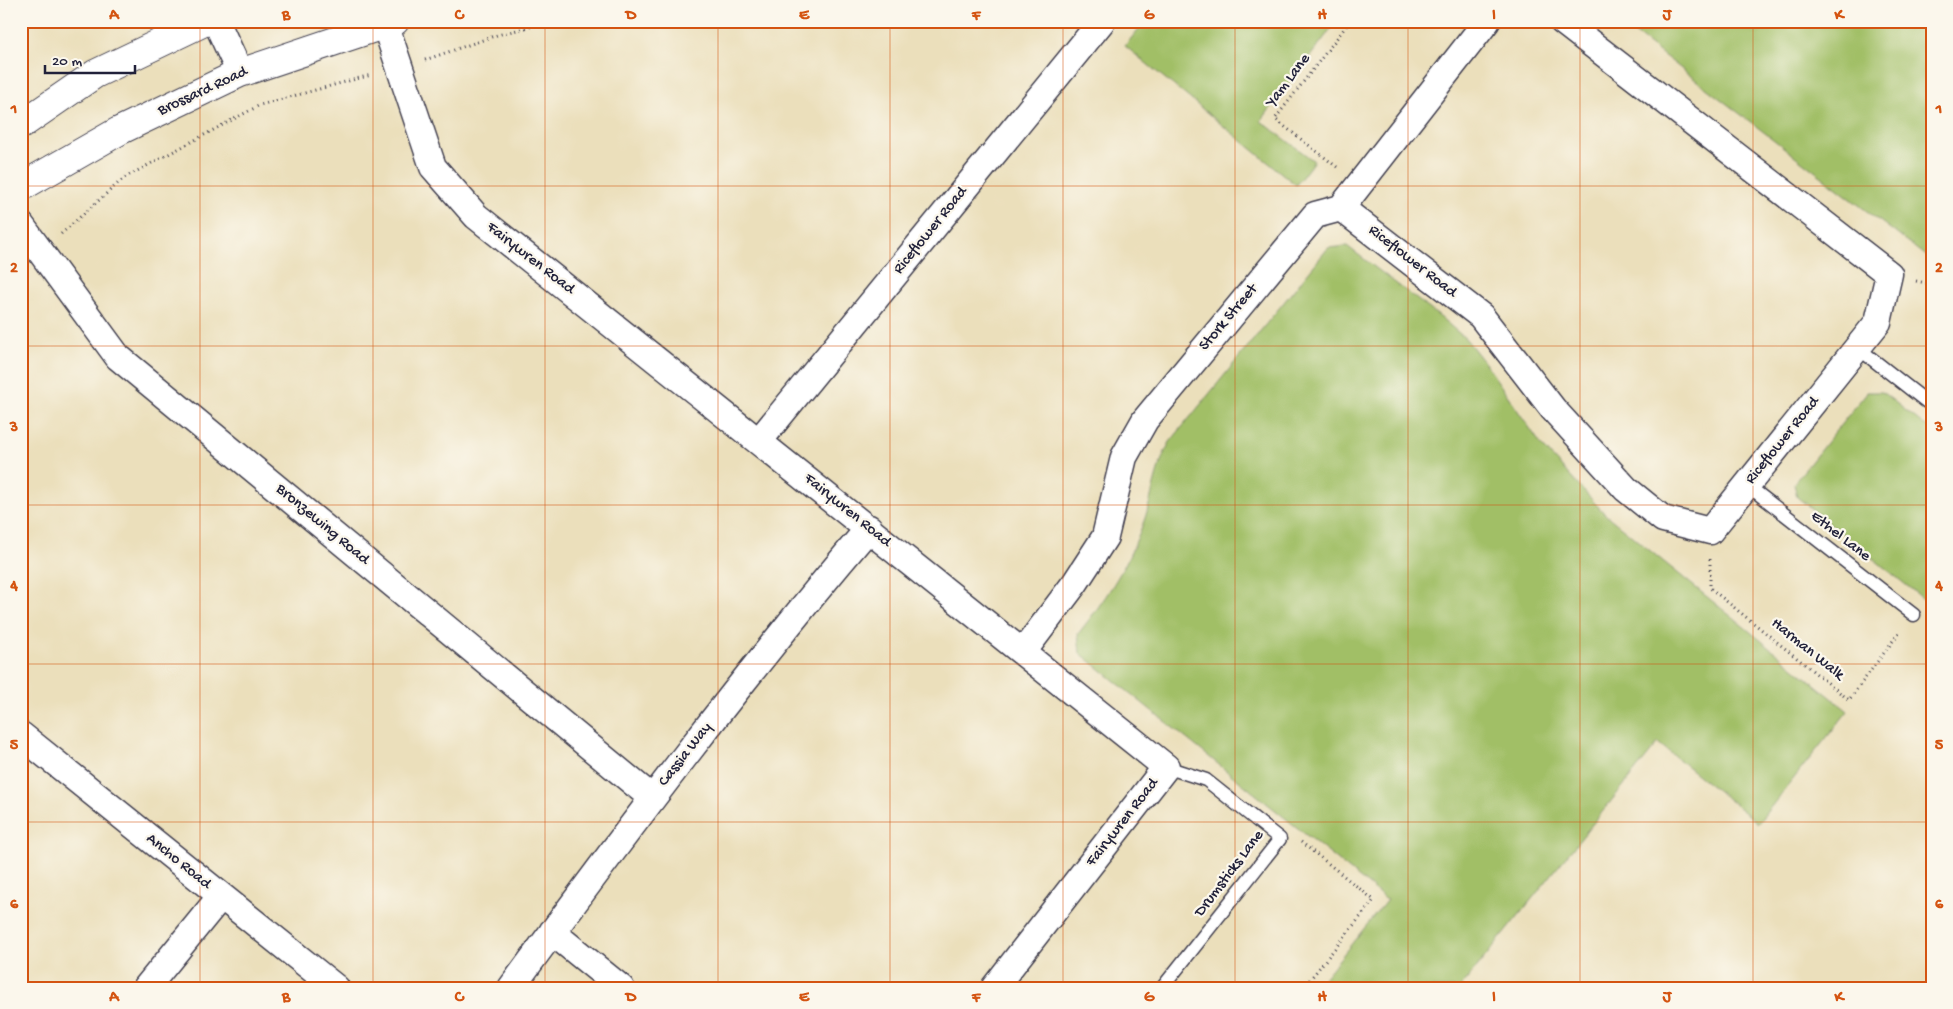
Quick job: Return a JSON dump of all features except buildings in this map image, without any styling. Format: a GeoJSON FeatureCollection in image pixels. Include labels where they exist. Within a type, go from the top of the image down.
{"type":"FeatureCollection","features":[{"type":"Feature","properties":{"kind":"street"},"geometry":{"type":"LineString","coordinates":[[21,124],[95,74],[206,21]]}},
{"type":"Feature","properties":{"kind":"street"},"geometry":{"type":"LineString","coordinates":[[216,21],[240,73]]}},
{"type":"Feature","properties":{"kind":"street","name":"Riceflower Road"},"geometry":{"type":"LineString","coordinates":[[759,441],[1102,21]]}},
{"type":"Feature","properties":{"kind":"street"},"geometry":{"type":"LineString","coordinates":[[1341,208],[1487,21]]}},
{"type":"Feature","properties":{"kind":"street","name":"Riceflower Road"},"geometry":{"type":"LineString","coordinates":[[1341,208],[1481,316],[1553,409],[1626,489],[1663,519],[1710,531],[1878,322],[1889,274],[1562,21]]}},
{"type":"Feature","properties":{"kind":"street","name":"Brossard Road"},"geometry":{"type":"LineString","coordinates":[[21,187],[120,131],[240,73],[390,23]]}},
{"type":"Feature","properties":{"kind":"street","name":"Fairywren Road"},"geometry":{"type":"LineString","coordinates":[[390,23],[399,69],[433,167],[476,216],[1166,767],[994,988]]}},
{"type":"Feature","properties":{"kind":"street","name":"Stork Street"},"geometry":{"type":"LineString","coordinates":[[1023,652],[1075,583],[1105,537],[1124,458],[1145,420],[1316,215],[1341,208]]}},
{"type":"Feature","properties":{"kind":"street","name":"Bronzewing Road"},"geometry":{"type":"LineString","coordinates":[[21,225],[118,357],[652,798]]}},
{"type":"Feature","properties":{"kind":"street","name":"Cassia Way"},"geometry":{"type":"LineString","coordinates":[[511,988],[652,798],[807,600],[868,528]]}},
{"type":"Feature","properties":{"kind":"street","name":"Ancho Road"},"geometry":{"type":"LineString","coordinates":[[21,735],[336,988]]}},
{"type":"Feature","properties":{"kind":"street"},"geometry":{"type":"LineString","coordinates":[[146,988],[221,896]]}},
{"type":"Feature","properties":{"kind":"street"},"geometry":{"type":"LineString","coordinates":[[552,932],[621,988]]}},
{"type":"Feature","properties":{"kind":"lane"},"geometry":{"type":"LineString","coordinates":[[1858,348],[1932,406]]}},
{"type":"Feature","properties":{"kind":"lane","name":"Ethel Lane"},"geometry":{"type":"LineString","coordinates":[[1747,485],[1914,615]]}},
{"type":"Feature","properties":{"kind":"lane","name":"Drumsticks Lane"},"geometry":{"type":"LineString","coordinates":[[1162,988],[1280,839],[1206,780],[1166,767]]}},
{"type":"Feature","properties":{"kind":"path"},"geometry":{"type":"LineString","coordinates":[[41,252],[124,178],[260,105],[327,86],[399,69],[497,35],[553,21]]}},
{"type":"Feature","properties":{"kind":"path","name":"Yam Lane"},"geometry":{"type":"LineString","coordinates":[[1350,21],[1275,119],[1359,185]]}},
{"type":"Feature","properties":{"kind":"path","name":"Harman Walk"},"geometry":{"type":"LineString","coordinates":[[1710,531],[1710,588],[1849,700],[1914,615]]}},
{"type":"Feature","properties":{"kind":"path"},"geometry":{"type":"LineString","coordinates":[[1280,839],[1304,843],[1374,900],[1304,988]]}},
{"type":"Feature","properties":{"kind":"green space"},"geometry":{"type":"Polygon","coordinates":[[[1145,21],[1337,21],[1261,121],[1314,161],[1296,185],[1125,46],[1145,21]]]}},
{"type":"Feature","properties":{"kind":"green space"},"geometry":{"type":"Polygon","coordinates":[[[1627,21],[1932,21],[1932,261],[1624,25],[1627,21]]]}},
{"type":"Feature","properties":{"kind":"green space"},"geometry":{"type":"Polygon","coordinates":[[[1347,246],[1466,339],[1488,367],[1542,446],[1606,515],[1848,711],[1758,823],[1658,743],[1460,988],[1316,988],[1387,900],[1080,653],[1078,634],[1105,597],[1135,544],[1145,518],[1160,463],[1170,442],[1328,248],[1347,246]]]}},
{"type":"Feature","properties":{"kind":"green space"},"geometry":{"type":"Polygon","coordinates":[[[1867,392],[1882,392],[1932,431],[1932,606],[1797,497],[1794,483],[1867,392]]]}}]}
